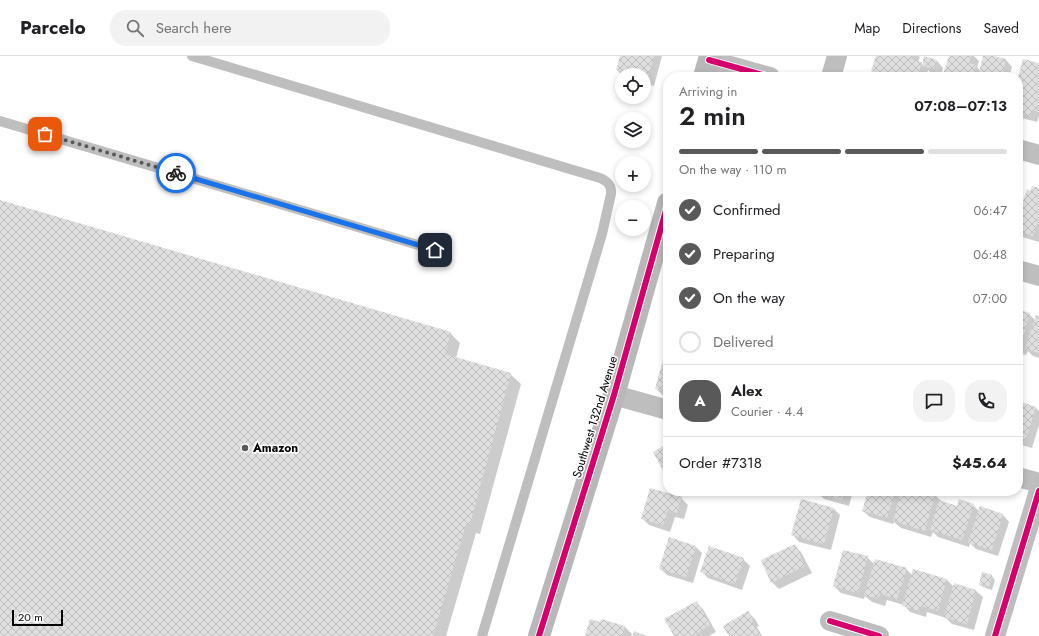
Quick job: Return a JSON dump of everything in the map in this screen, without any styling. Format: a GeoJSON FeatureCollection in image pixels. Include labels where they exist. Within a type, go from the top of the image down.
{"type":"FeatureCollection","features":[{"type":"Feature","properties":{"kind":"street"},"geometry":{"type":"LineString","coordinates":[[832,72],[837,56]]}},
{"type":"Feature","properties":{"kind":"street"},"geometry":{"type":"LineString","coordinates":[[707,64],[746,72]]}},
{"type":"Feature","properties":{"kind":"street"},"geometry":{"type":"LineString","coordinates":[[1023,150],[1039,155]]}},
{"type":"Feature","properties":{"kind":"street","name":"Southwest 132nd Avenue"},"geometry":{"type":"LineString","coordinates":[[539,636],[614,395],[663,221]]}},
{"type":"Feature","properties":{"kind":"street"},"geometry":{"type":"LineString","coordinates":[[1023,271],[1039,276]]}},
{"type":"Feature","properties":{"kind":"street"},"geometry":{"type":"LineString","coordinates":[[614,395],[663,409]]}},
{"type":"Feature","properties":{"kind":"street"},"geometry":{"type":"LineString","coordinates":[[1023,479],[1039,484]]}},
{"type":"Feature","properties":{"kind":"street"},"geometry":{"type":"LineString","coordinates":[[995,636],[1039,491]]}},
{"type":"Feature","properties":{"kind":"street"},"geometry":{"type":"LineString","coordinates":[[830,621],[879,636]]}},
{"type":"Feature","properties":{"kind":"lane"},"geometry":{"type":"LineString","coordinates":[[192,56],[598,177],[605,180],[609,185],[611,194],[602,234],[482,636]]}},
{"type":"Feature","properties":{"kind":"lane"},"geometry":{"type":"LineString","coordinates":[[0,121],[435,250]]}},
{"type":"Feature","properties":{"kind":"building"},"geometry":{"type":"Polygon","coordinates":[[[620,56],[654,56],[650,68],[617,68],[620,56]]]}},
{"type":"Feature","properties":{"kind":"building"},"geometry":{"type":"Polygon","coordinates":[[[876,56],[912,56],[911,59],[922,62],[919,72],[871,71],[876,56]]]}},
{"type":"Feature","properties":{"kind":"building"},"geometry":{"type":"Polygon","coordinates":[[[924,56],[937,60],[934,69],[922,66],[924,56]]]}},
{"type":"Feature","properties":{"kind":"building"},"geometry":{"type":"Polygon","coordinates":[[[949,56],[971,56],[969,63],[976,65],[974,72],[944,72],[949,56]]]}},
{"type":"Feature","properties":{"kind":"building"},"geometry":{"type":"Polygon","coordinates":[[[983,56],[994,56],[1006,59],[1003,72],[979,72],[983,56]]]}},
{"type":"Feature","properties":{"kind":"building"},"geometry":{"type":"Polygon","coordinates":[[[1023,59],[1039,63],[1039,112],[1032,110],[1030,116],[1023,114],[1023,72],[1019,72],[1023,59]]]}},
{"type":"Feature","properties":{"kind":"building"},"geometry":{"type":"Polygon","coordinates":[[[1032,186],[1039,188],[1039,225],[1037,224],[1033,236],[1023,233],[1023,201],[1027,189],[1030,191],[1032,186]]]}},
{"type":"Feature","properties":{"kind":"building","name":"Amazon"},"geometry":{"type":"Polygon","coordinates":[[[0,200],[451,332],[445,354],[511,373],[470,524],[466,524],[433,636],[0,636],[0,200]]]}},
{"type":"Feature","properties":{"kind":"building"},"geometry":{"type":"Polygon","coordinates":[[[1023,311],[1030,313],[1023,338],[1023,311]]]}},
{"type":"Feature","properties":{"kind":"building"},"geometry":{"type":"Polygon","coordinates":[[[1036,315],[1039,316],[1039,353],[1025,349],[1036,315]]]}},
{"type":"Feature","properties":{"kind":"building"},"geometry":{"type":"Polygon","coordinates":[[[663,360],[663,391],[655,389],[663,360]]]}},
{"type":"Feature","properties":{"kind":"building"},"geometry":{"type":"Polygon","coordinates":[[[1023,403],[1036,407],[1025,442],[1023,441],[1023,403]]]}},
{"type":"Feature","properties":{"kind":"building"},"geometry":{"type":"Polygon","coordinates":[[[663,446],[663,471],[653,452],[663,446]]]}},
{"type":"Feature","properties":{"kind":"building"},"geometry":{"type":"Polygon","coordinates":[[[650,488],[663,492],[663,496],[682,497],[677,513],[668,510],[663,525],[641,519],[650,488]]]}},
{"type":"Feature","properties":{"kind":"building"},"geometry":{"type":"Polygon","coordinates":[[[828,496],[843,496],[842,500],[828,496]]]}},
{"type":"Feature","properties":{"kind":"building"},"geometry":{"type":"Polygon","coordinates":[[[866,496],[894,496],[887,518],[862,511],[866,496]]]}},
{"type":"Feature","properties":{"kind":"building"},"geometry":{"type":"Polygon","coordinates":[[[900,496],[934,496],[925,531],[893,521],[900,496]]]}},
{"type":"Feature","properties":{"kind":"building"},"geometry":{"type":"Polygon","coordinates":[[[801,499],[834,508],[824,544],[791,535],[801,499]]]}},
{"type":"Feature","properties":{"kind":"building"},"geometry":{"type":"Polygon","coordinates":[[[959,499],[974,504],[962,540],[930,530],[939,500],[957,506],[959,499]]]}},
{"type":"Feature","properties":{"kind":"building"},"geometry":{"type":"Polygon","coordinates":[[[980,506],[1003,514],[992,550],[968,543],[980,506]]]}},
{"type":"Feature","properties":{"kind":"building"},"geometry":{"type":"Polygon","coordinates":[[[669,537],[696,546],[686,577],[659,569],[669,537]]]}},
{"type":"Feature","properties":{"kind":"building"},"geometry":{"type":"Polygon","coordinates":[[[795,544],[805,566],[771,583],[761,560],[795,544]]]}},
{"type":"Feature","properties":{"kind":"building"},"geometry":{"type":"Polygon","coordinates":[[[709,546],[744,558],[735,584],[700,572],[709,546]]]}},
{"type":"Feature","properties":{"kind":"building"},"geometry":{"type":"Polygon","coordinates":[[[843,550],[868,556],[858,593],[833,586],[843,550]]]}},
{"type":"Feature","properties":{"kind":"building"},"geometry":{"type":"Polygon","coordinates":[[[875,559],[907,568],[897,599],[880,594],[878,599],[864,595],[875,559]]]}},
{"type":"Feature","properties":{"kind":"building"},"geometry":{"type":"Polygon","coordinates":[[[913,569],[947,579],[938,611],[921,606],[919,611],[902,606],[913,569]]]}},
{"type":"Feature","properties":{"kind":"building"},"geometry":{"type":"Polygon","coordinates":[[[982,572],[992,575],[989,588],[979,585],[982,572]]]}},
{"type":"Feature","properties":{"kind":"building"},"geometry":{"type":"Polygon","coordinates":[[[954,583],[976,590],[967,624],[944,617],[954,583]]]}},
{"type":"Feature","properties":{"kind":"building"},"geometry":{"type":"Polygon","coordinates":[[[697,601],[710,625],[694,636],[674,636],[664,619],[697,601]]]}},
{"type":"Feature","properties":{"kind":"building"},"geometry":{"type":"Polygon","coordinates":[[[748,611],[760,636],[729,636],[723,626],[748,611]]]}},
{"type":"Feature","properties":{"kind":"building"},"geometry":{"type":"Polygon","coordinates":[[[590,619],[600,622],[601,619],[625,626],[622,636],[585,636],[590,619]]]}},
{"type":"Feature","properties":{"kind":"building"},"geometry":{"type":"Polygon","coordinates":[[[634,631],[647,636],[632,636],[634,631]]]}},
{"type":"Feature","properties":{"kind":"cycle path"},"geometry":{"type":"LineString","coordinates":[[709,60],[752,72]]}},
{"type":"Feature","properties":{"kind":"cycle path"},"geometry":{"type":"LineString","coordinates":[[539,636],[614,395],[663,221]]}},
{"type":"Feature","properties":{"kind":"cycle path"},"geometry":{"type":"LineString","coordinates":[[995,636],[1039,491]]}},
{"type":"Feature","properties":{"kind":"cycle path"},"geometry":{"type":"LineString","coordinates":[[830,621],[879,636]]}},
{"type":"Feature","properties":{"kind":"way so far"},"geometry":{"type":"LineString","coordinates":[[45,134],[176,173]]}},
{"type":"Feature","properties":{"kind":"place","name":"Amazon"},"geometry":{"type":"Point","coordinates":[245,448]}},
{"type":"Feature","properties":{"kind":"route"},"geometry":{"type":"LineString","coordinates":[[176,173],[435,250]]}}]}
